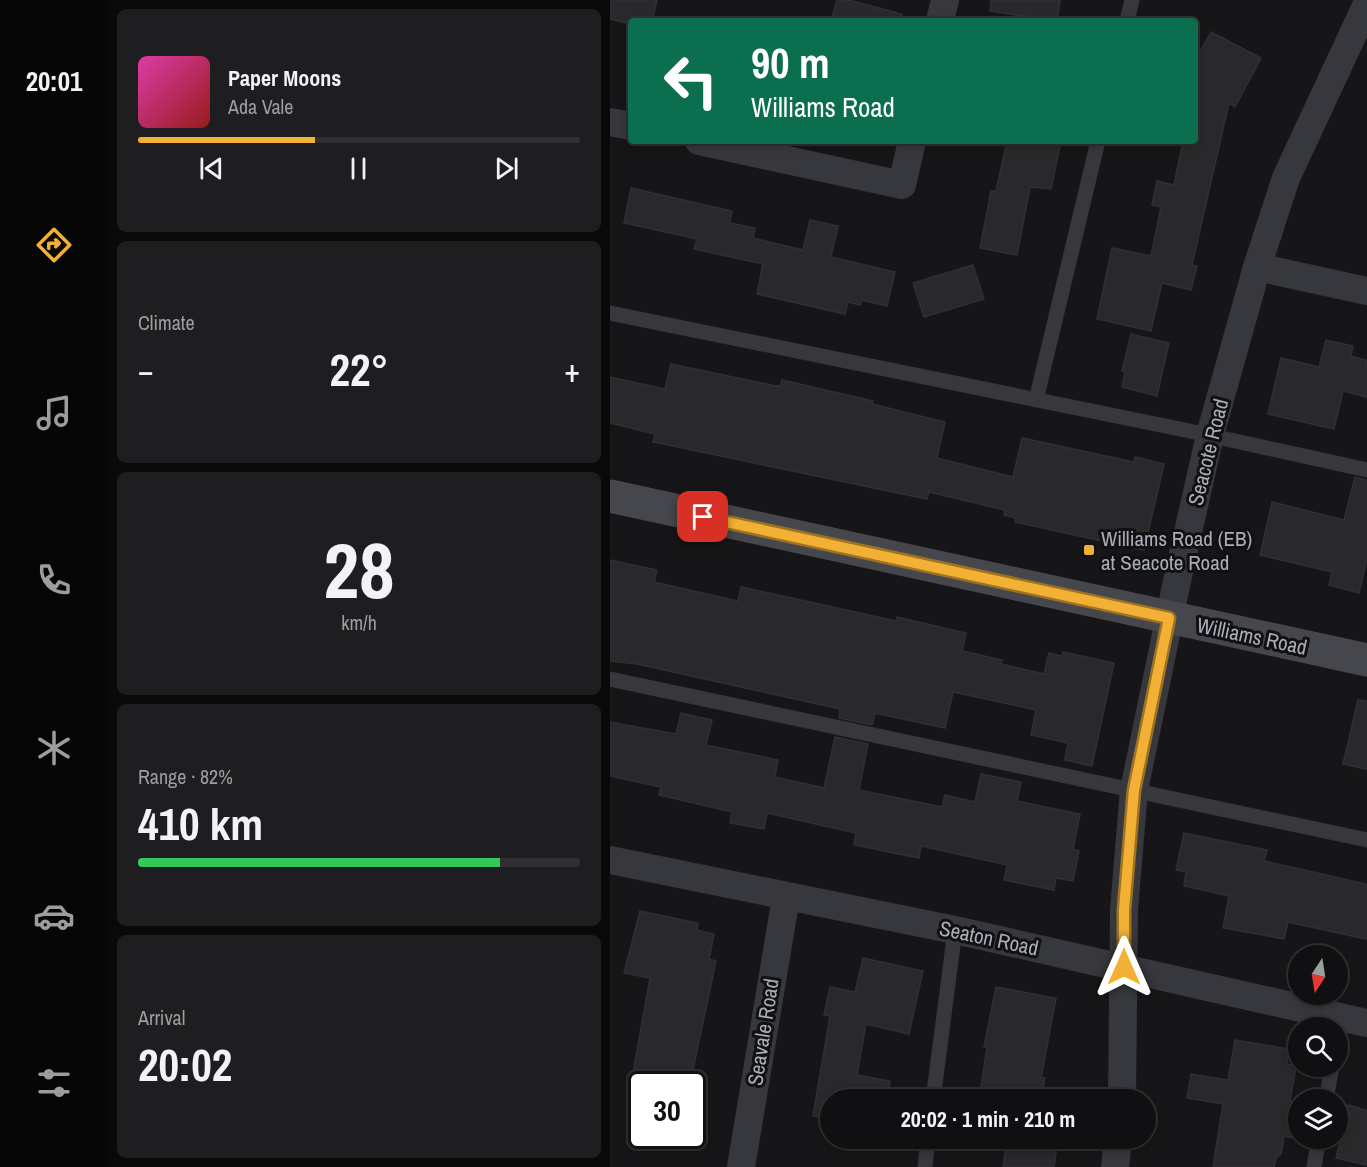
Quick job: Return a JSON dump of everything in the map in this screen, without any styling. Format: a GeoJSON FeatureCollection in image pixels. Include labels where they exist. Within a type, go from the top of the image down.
{"type":"FeatureCollection","features":[{"type":"Feature","properties":{"kind":"street"},"geometry":{"type":"LineString","coordinates":[[941,18],[945,0]]}},
{"type":"Feature","properties":{"kind":"street","name":"Seacote Road"},"geometry":{"type":"LineString","coordinates":[[1122,1089],[1124,910],[1134,790],[1210,435],[1257,267],[1286,178],[1366,4]]}},
{"type":"Feature","properties":{"kind":"street"},"geometry":{"type":"LineString","coordinates":[[610,122],[628,125]]}},
{"type":"Feature","properties":{"kind":"street"},"geometry":{"type":"LineString","coordinates":[[713,144],[902,185],[911,144]]}},
{"type":"Feature","properties":{"kind":"street"},"geometry":{"type":"LineString","coordinates":[[1257,267],[1366,291]]}},
{"type":"Feature","properties":{"kind":"street","name":"Williams Road"},"geometry":{"type":"LineString","coordinates":[[610,496],[1366,660]]}},
{"type":"Feature","properties":{"kind":"street","name":"Seaton Road"},"geometry":{"type":"LineString","coordinates":[[610,860],[1124,967],[1320,1017]]}},
{"type":"Feature","properties":{"kind":"street","name":"Seavale Road"},"geometry":{"type":"LineString","coordinates":[[741,1167],[786,897]]}},
{"type":"Feature","properties":{"kind":"street"},"geometry":{"type":"LineString","coordinates":[[1115,1167],[1117,1149]]}},
{"type":"Feature","properties":{"kind":"lane"},"geometry":{"type":"LineString","coordinates":[[1128,18],[1132,0]]}},
{"type":"Feature","properties":{"kind":"lane"},"geometry":{"type":"LineString","coordinates":[[1036,400],[1097,144]]}},
{"type":"Feature","properties":{"kind":"lane"},"geometry":{"type":"LineString","coordinates":[[610,313],[1210,435],[1366,470]]}},
{"type":"Feature","properties":{"kind":"lane"},"geometry":{"type":"LineString","coordinates":[[610,679],[1366,840]]}},
{"type":"Feature","properties":{"kind":"lane"},"geometry":{"type":"LineString","coordinates":[[934,1089],[955,930]]}},
{"type":"Feature","properties":{"kind":"lane"},"geometry":{"type":"LineString","coordinates":[[925,1167],[927,1149]]}},
{"type":"Feature","properties":{"kind":"lane"},"geometry":{"type":"LineString","coordinates":[[1314,1167],[1317,1149]]}},
{"type":"Feature","properties":{"kind":"building"},"geometry":{"type":"Polygon","coordinates":[[[610,0],[657,0],[653,18],[628,18],[628,23],[610,19],[610,0]]]}},
{"type":"Feature","properties":{"kind":"building"},"geometry":{"type":"Polygon","coordinates":[[[837,0],[848,0],[902,14],[901,18],[832,18],[837,0]]]}},
{"type":"Feature","properties":{"kind":"building"},"geometry":{"type":"Polygon","coordinates":[[[991,0],[1060,0],[1057,18],[1037,18],[990,11],[991,0]]]}},
{"type":"Feature","properties":{"kind":"building"},"geometry":{"type":"Polygon","coordinates":[[[1211,32],[1261,58],[1235,107],[1229,103],[1192,265],[1197,266],[1191,290],[1162,283],[1151,331],[1097,319],[1112,248],[1151,256],[1161,207],[1152,205],[1157,181],[1174,185],[1182,144],[1198,144],[1198,56],[1211,32]]]}},
{"type":"Feature","properties":{"kind":"building"},"geometry":{"type":"Polygon","coordinates":[[[1006,144],[1060,144],[1051,189],[1030,187],[1017,255],[980,248],[991,191],[996,191],[1006,144]]]}},
{"type":"Feature","properties":{"kind":"building"},"geometry":{"type":"Polygon","coordinates":[[[631,188],[732,211],[730,223],[755,228],[753,238],[803,250],[810,220],[838,226],[831,257],[895,272],[887,306],[862,300],[860,305],[848,302],[845,314],[757,294],[763,264],[694,249],[697,239],[624,223],[631,188]]]}},
{"type":"Feature","properties":{"kind":"building"},"geometry":{"type":"Polygon","coordinates":[[[973,265],[984,299],[924,317],[913,283],[973,265]]]}},
{"type":"Feature","properties":{"kind":"building"},"geometry":{"type":"Polygon","coordinates":[[[1131,334],[1169,343],[1157,396],[1122,387],[1125,372],[1122,371],[1131,334]]]}},
{"type":"Feature","properties":{"kind":"building"},"geometry":{"type":"Polygon","coordinates":[[[1326,340],[1353,346],[1351,356],[1366,360],[1366,397],[1343,391],[1334,429],[1268,414],[1281,358],[1319,367],[1326,340]]]}},
{"type":"Feature","properties":{"kind":"building"},"geometry":{"type":"Polygon","coordinates":[[[671,364],[776,386],[781,385],[782,380],[873,401],[872,404],[945,422],[937,458],[1013,477],[1022,438],[1134,462],[1135,457],[1164,464],[1144,550],[1015,522],[1016,518],[1004,515],[1005,510],[929,492],[927,499],[653,442],[655,434],[610,423],[610,377],[665,389],[671,364]]]}},
{"type":"Feature","properties":{"kind":"building"},"geometry":{"type":"Polygon","coordinates":[[[1355,477],[1366,480],[1366,563],[1359,593],[1329,585],[1332,572],[1260,555],[1272,502],[1344,520],[1355,477]]]}},
{"type":"Feature","properties":{"kind":"building"},"geometry":{"type":"Polygon","coordinates":[[[610,560],[657,570],[654,582],[738,601],[741,587],[896,621],[897,617],[966,633],[962,651],[1002,660],[1001,664],[1044,674],[1049,653],[1062,656],[1063,652],[1114,663],[1092,766],[1065,760],[1068,743],[1031,735],[1036,710],[953,692],[945,728],[875,713],[872,725],[839,718],[840,709],[637,664],[610,661],[610,560]]]}},
{"type":"Feature","properties":{"kind":"building"},"geometry":{"type":"Polygon","coordinates":[[[1358,700],[1366,701],[1366,769],[1343,764],[1358,700]]]}},
{"type":"Feature","properties":{"kind":"building"},"geometry":{"type":"Polygon","coordinates":[[[681,713],[712,720],[706,745],[778,760],[775,777],[824,788],[835,737],[868,744],[859,790],[942,807],[945,795],[975,802],[981,774],[1021,782],[1017,801],[1080,814],[1073,849],[1079,851],[1073,881],[1056,878],[1054,890],[1004,880],[1007,865],[921,846],[919,858],[854,845],[856,833],[767,813],[764,829],[730,823],[732,812],[659,795],[661,787],[610,776],[610,722],[676,734],[681,713]]]}},
{"type":"Feature","properties":{"kind":"building"},"geometry":{"type":"Polygon","coordinates":[[[1184,833],[1267,850],[1264,861],[1366,884],[1366,939],[1288,922],[1284,939],[1223,928],[1229,896],[1184,886],[1186,872],[1176,870],[1184,833]]]}},
{"type":"Feature","properties":{"kind":"building"},"geometry":{"type":"Polygon","coordinates":[[[640,911],[698,923],[697,930],[714,934],[709,959],[716,961],[693,1071],[633,1071],[650,978],[624,973],[640,911]]]}},
{"type":"Feature","properties":{"kind":"building"},"geometry":{"type":"Polygon","coordinates":[[[863,958],[923,971],[909,1034],[866,1024],[857,1075],[890,1081],[889,1089],[820,1089],[820,1117],[813,1116],[830,1016],[824,1015],[830,987],[855,992],[863,958]]]}},
{"type":"Feature","properties":{"kind":"building"},"geometry":{"type":"Polygon","coordinates":[[[996,987],[1056,998],[1041,1078],[1045,1078],[1043,1089],[981,1089],[987,1047],[984,1047],[996,987]]]}},
{"type":"Feature","properties":{"kind":"building"},"geometry":{"type":"Polygon","coordinates":[[[1235,1040],[1288,1049],[1288,1077],[1294,1077],[1292,1089],[1288,1089],[1288,1137],[1284,1136],[1281,1154],[1276,1158],[1274,1167],[1213,1167],[1223,1104],[1187,1098],[1191,1074],[1228,1080],[1235,1040]]]}},
{"type":"Feature","properties":{"kind":"building"},"geometry":{"type":"Polygon","coordinates":[[[1348,1105],[1366,1110],[1366,1165],[1336,1158],[1338,1149],[1348,1149],[1348,1105]]]}},
{"type":"Feature","properties":{"kind":"building"},"geometry":{"type":"Polygon","coordinates":[[[1006,1149],[1056,1149],[1054,1167],[1003,1167],[1006,1149]]]}},
{"type":"Feature","properties":{"kind":"place","name":"Williams Road (EB) at Seacote Road"},"geometry":{"type":"Point","coordinates":[1089,550]}},
{"type":"Feature","properties":{"kind":"route"},"geometry":{"type":"LineString","coordinates":[[703,517],[1169,618],[1134,790],[1124,910],[1124,967]]}}]}
